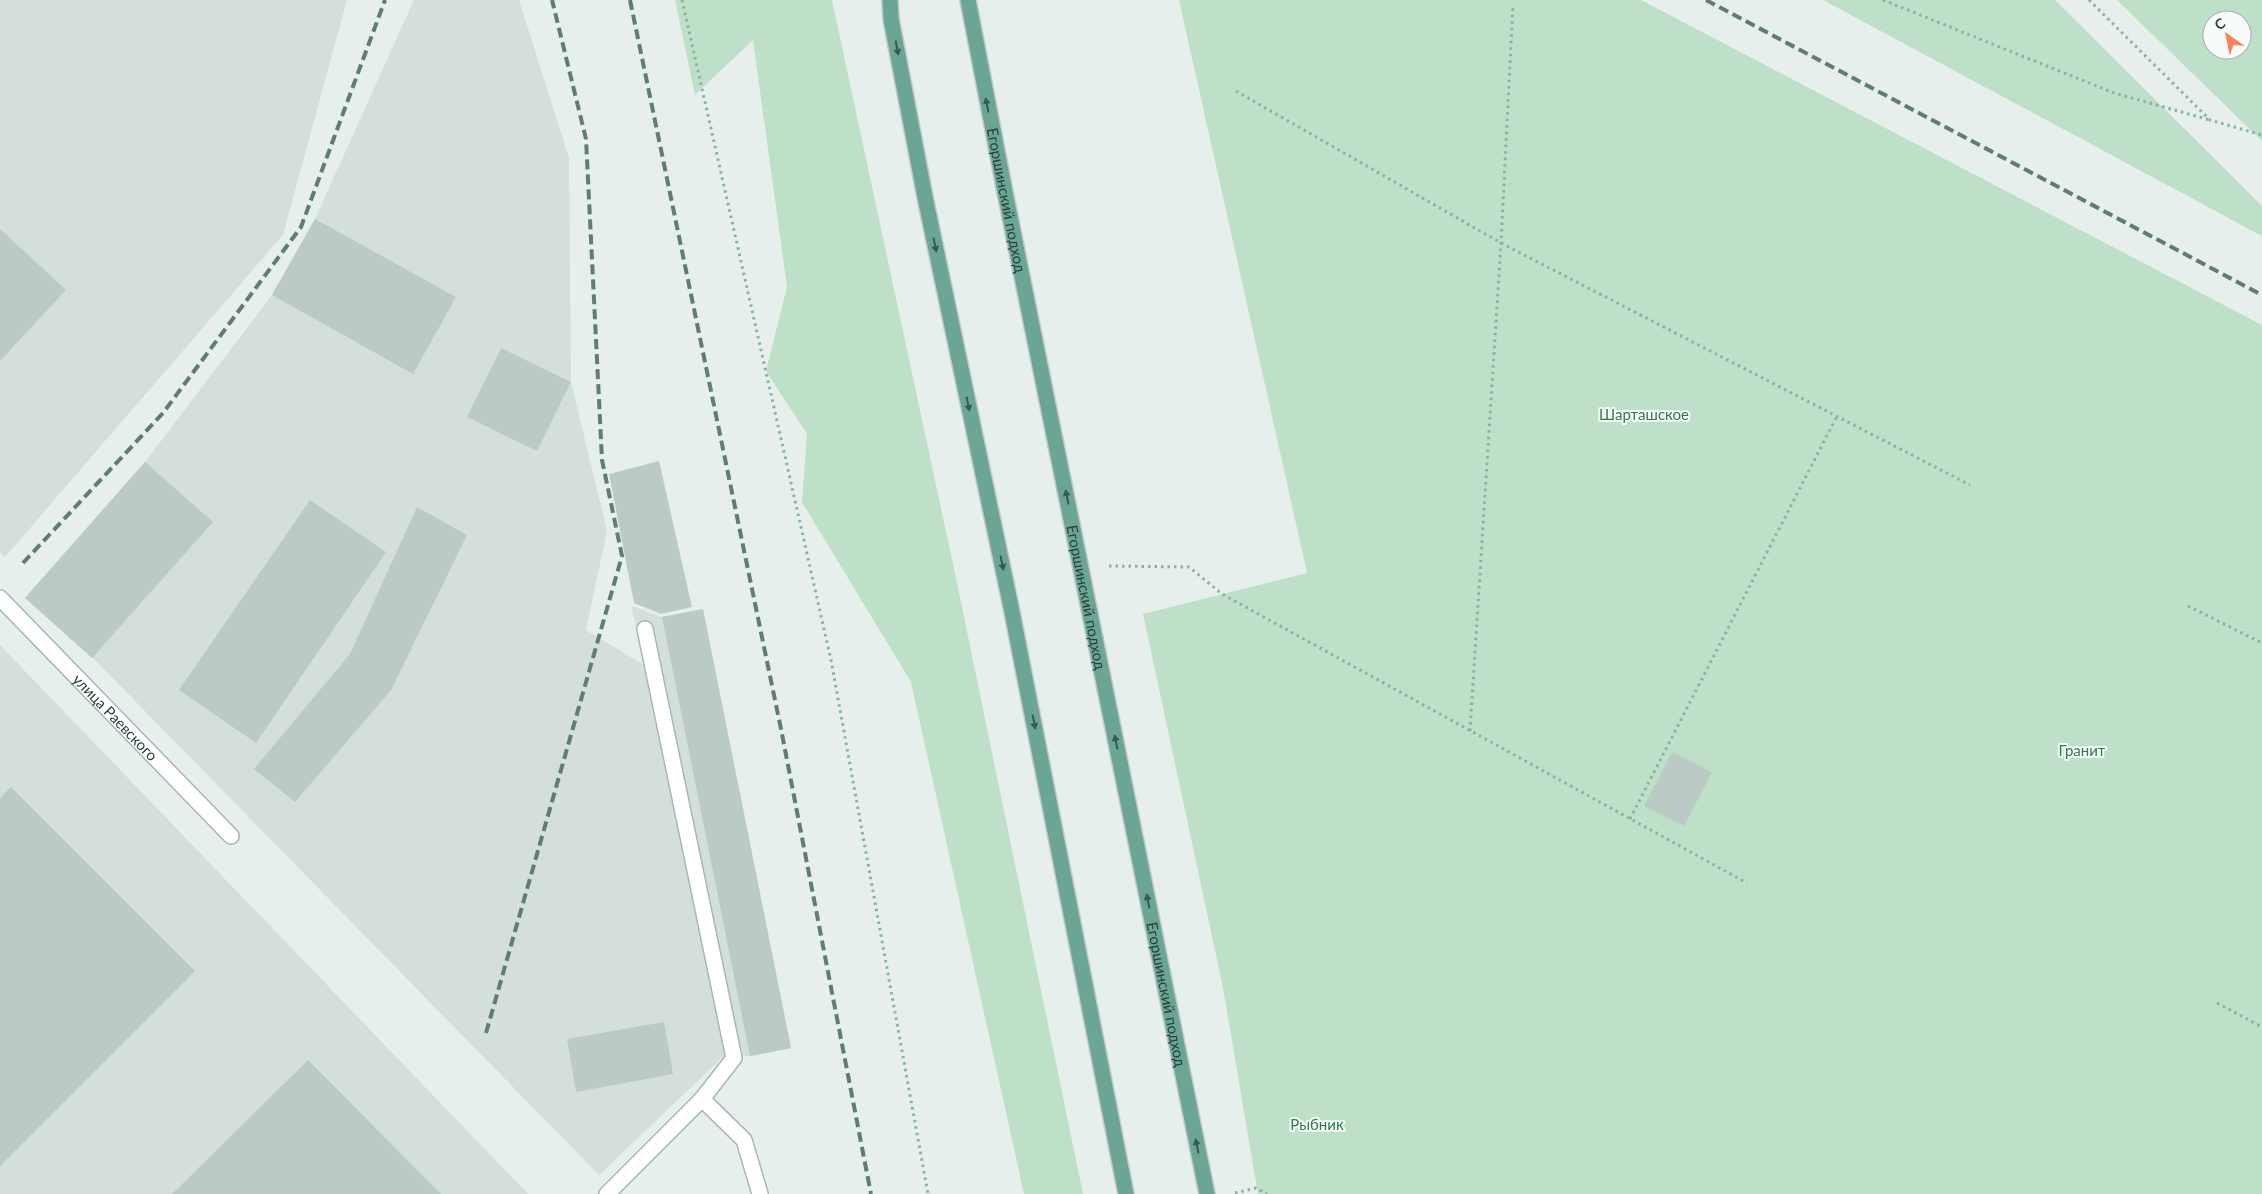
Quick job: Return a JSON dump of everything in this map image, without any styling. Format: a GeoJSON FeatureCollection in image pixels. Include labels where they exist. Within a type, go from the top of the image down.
{"type":"FeatureCollection","features":[{"type":"Feature","properties":{"kind":"main road"},"geometry":{"type":"LineString","coordinates":[[890,0],[891,18],[925,197],[1012,612],[1126,1194]]}},
{"type":"Feature","properties":{"kind":"main road","name":"Егоршинский подход"},"geometry":{"type":"LineString","coordinates":[[968,0],[998,159],[1207,1194]]}},
{"type":"Feature","properties":{"kind":"lane","name":"улица Раевского"},"geometry":{"type":"LineString","coordinates":[[0,598],[231,836]]}},
{"type":"Feature","properties":{"kind":"lane"},"geometry":{"type":"LineString","coordinates":[[607,1194],[702,1099],[734,1058],[645,629]]}},
{"type":"Feature","properties":{"kind":"lane"},"geometry":{"type":"LineString","coordinates":[[702,1099],[744,1140],[760,1194]]}},
{"type":"Feature","properties":{"kind":"path"},"geometry":{"type":"LineString","coordinates":[[682,0],[831,660],[928,1194]]}},
{"type":"Feature","properties":{"kind":"path"},"geometry":{"type":"LineString","coordinates":[[1884,0],[2114,93],[2262,135]]}},
{"type":"Feature","properties":{"kind":"path"},"geometry":{"type":"LineString","coordinates":[[2088,0],[2210,120]]}},
{"type":"Feature","properties":{"kind":"path"},"geometry":{"type":"LineString","coordinates":[[1470,731],[1514,4]]}},
{"type":"Feature","properties":{"kind":"path"},"geometry":{"type":"LineString","coordinates":[[1236,91],[1501,243],[1970,485]]}},
{"type":"Feature","properties":{"kind":"path"},"geometry":{"type":"LineString","coordinates":[[1630,819],[1837,416]]}},
{"type":"Feature","properties":{"kind":"path"},"geometry":{"type":"LineString","coordinates":[[1081,566],[1189,566],[1222,594],[1747,883]]}},
{"type":"Feature","properties":{"kind":"path"},"geometry":{"type":"LineString","coordinates":[[2188,606],[2262,644]]}},
{"type":"Feature","properties":{"kind":"path"},"geometry":{"type":"LineString","coordinates":[[2217,1003],[2262,1027]]}},
{"type":"Feature","properties":{"kind":"path"},"geometry":{"type":"LineString","coordinates":[[1233,1194],[1256,1188],[1267,1194]]}},
{"type":"Feature","properties":{"kind":"shaded area"},"geometry":{"type":"Polygon","coordinates":[[[0,0],[347,0],[283,235],[5,557],[0,552],[0,0]]]}},
{"type":"Feature","properties":{"kind":"shaded area"},"geometry":{"type":"Polygon","coordinates":[[[414,0],[519,0],[569,158],[571,382],[607,531],[586,630],[647,667],[631,606],[662,617],[703,609],[791,1048],[750,1056],[725,1055],[599,1175],[93,658],[25,598],[145,462],[272,295],[315,219],[414,0]]]}},
{"type":"Feature","properties":{"kind":"shaded area"},"geometry":{"type":"Polygon","coordinates":[[[0,645],[528,1194],[0,1194],[0,645]]]}},
{"type":"Feature","properties":{"kind":"green space"},"geometry":{"type":"Polygon","coordinates":[[[675,0],[832,0],[956,578],[1083,1194],[1024,1194],[911,682],[802,502],[807,434],[766,371],[787,287],[753,40],[695,95],[675,0]]]}},
{"type":"Feature","properties":{"kind":"green space","name":"Шарташское"},"geometry":{"type":"Polygon","coordinates":[[[1179,0],[1641,0],[2262,325],[2262,1194],[1258,1194],[1223,988],[1143,614],[1307,573],[1179,0]]]}},
{"type":"Feature","properties":{"kind":"green space"},"geometry":{"type":"Polygon","coordinates":[[[1823,0],[2055,0],[2262,206],[2262,236],[1823,0]]]}},
{"type":"Feature","properties":{"kind":"green space"},"geometry":{"type":"Polygon","coordinates":[[[2117,0],[2262,0],[2262,141],[2117,0]]]}},
{"type":"Feature","properties":{"kind":"building"},"geometry":{"type":"Polygon","coordinates":[[[315,219],[456,297],[413,374],[272,295],[315,219]]]}},
{"type":"Feature","properties":{"kind":"building"},"geometry":{"type":"Polygon","coordinates":[[[0,229],[66,290],[0,361],[0,229]]]}},
{"type":"Feature","properties":{"kind":"building"},"geometry":{"type":"Polygon","coordinates":[[[501,348],[571,382],[537,451],[467,417],[501,348]]]}},
{"type":"Feature","properties":{"kind":"building"},"geometry":{"type":"Polygon","coordinates":[[[659,461],[692,607],[661,614],[634,603],[609,474],[659,461]]]}},
{"type":"Feature","properties":{"kind":"building"},"geometry":{"type":"Polygon","coordinates":[[[145,462],[213,522],[92,658],[25,598],[145,462]]]}},
{"type":"Feature","properties":{"kind":"building"},"geometry":{"type":"Polygon","coordinates":[[[310,500],[386,552],[256,743],[179,690],[310,500]]]}},
{"type":"Feature","properties":{"kind":"building"},"geometry":{"type":"Polygon","coordinates":[[[417,507],[467,535],[391,690],[295,802],[254,769],[350,654],[417,507]]]}},
{"type":"Feature","properties":{"kind":"building"},"geometry":{"type":"Polygon","coordinates":[[[703,609],[791,1048],[750,1056],[662,617],[703,609]]]}},
{"type":"Feature","properties":{"kind":"building"},"geometry":{"type":"Polygon","coordinates":[[[1672,752],[1712,772],[1684,826],[1644,806],[1672,752]]]}},
{"type":"Feature","properties":{"kind":"building"},"geometry":{"type":"Polygon","coordinates":[[[11,787],[195,971],[0,1166],[0,798],[11,787]]]}},
{"type":"Feature","properties":{"kind":"building"},"geometry":{"type":"Polygon","coordinates":[[[664,1022],[673,1074],[576,1092],[567,1039],[664,1022]]]}},
{"type":"Feature","properties":{"kind":"building"},"geometry":{"type":"Polygon","coordinates":[[[308,1060],[441,1194],[172,1194],[308,1060]]]}},
{"type":"Feature","properties":{"kind":"railway"},"geometry":{"type":"LineString","coordinates":[[23,563],[163,413],[301,227],[385,0]]}},
{"type":"Feature","properties":{"kind":"railway"},"geometry":{"type":"LineString","coordinates":[[486,1033],[622,556],[602,460],[586,139],[552,0]]}},
{"type":"Feature","properties":{"kind":"railway"},"geometry":{"type":"LineString","coordinates":[[630,0],[781,729],[871,1194]]}},
{"type":"Feature","properties":{"kind":"railway"},"geometry":{"type":"LineString","coordinates":[[1706,0],[2262,295]]}},
{"type":"Feature","properties":{"kind":"park label","name":"Гранит"},"geometry":{"type":"Point","coordinates":[2082,750]}},
{"type":"Feature","properties":{"kind":"park label","name":"Рыбник"},"geometry":{"type":"Point","coordinates":[1317,1124]}}]}
